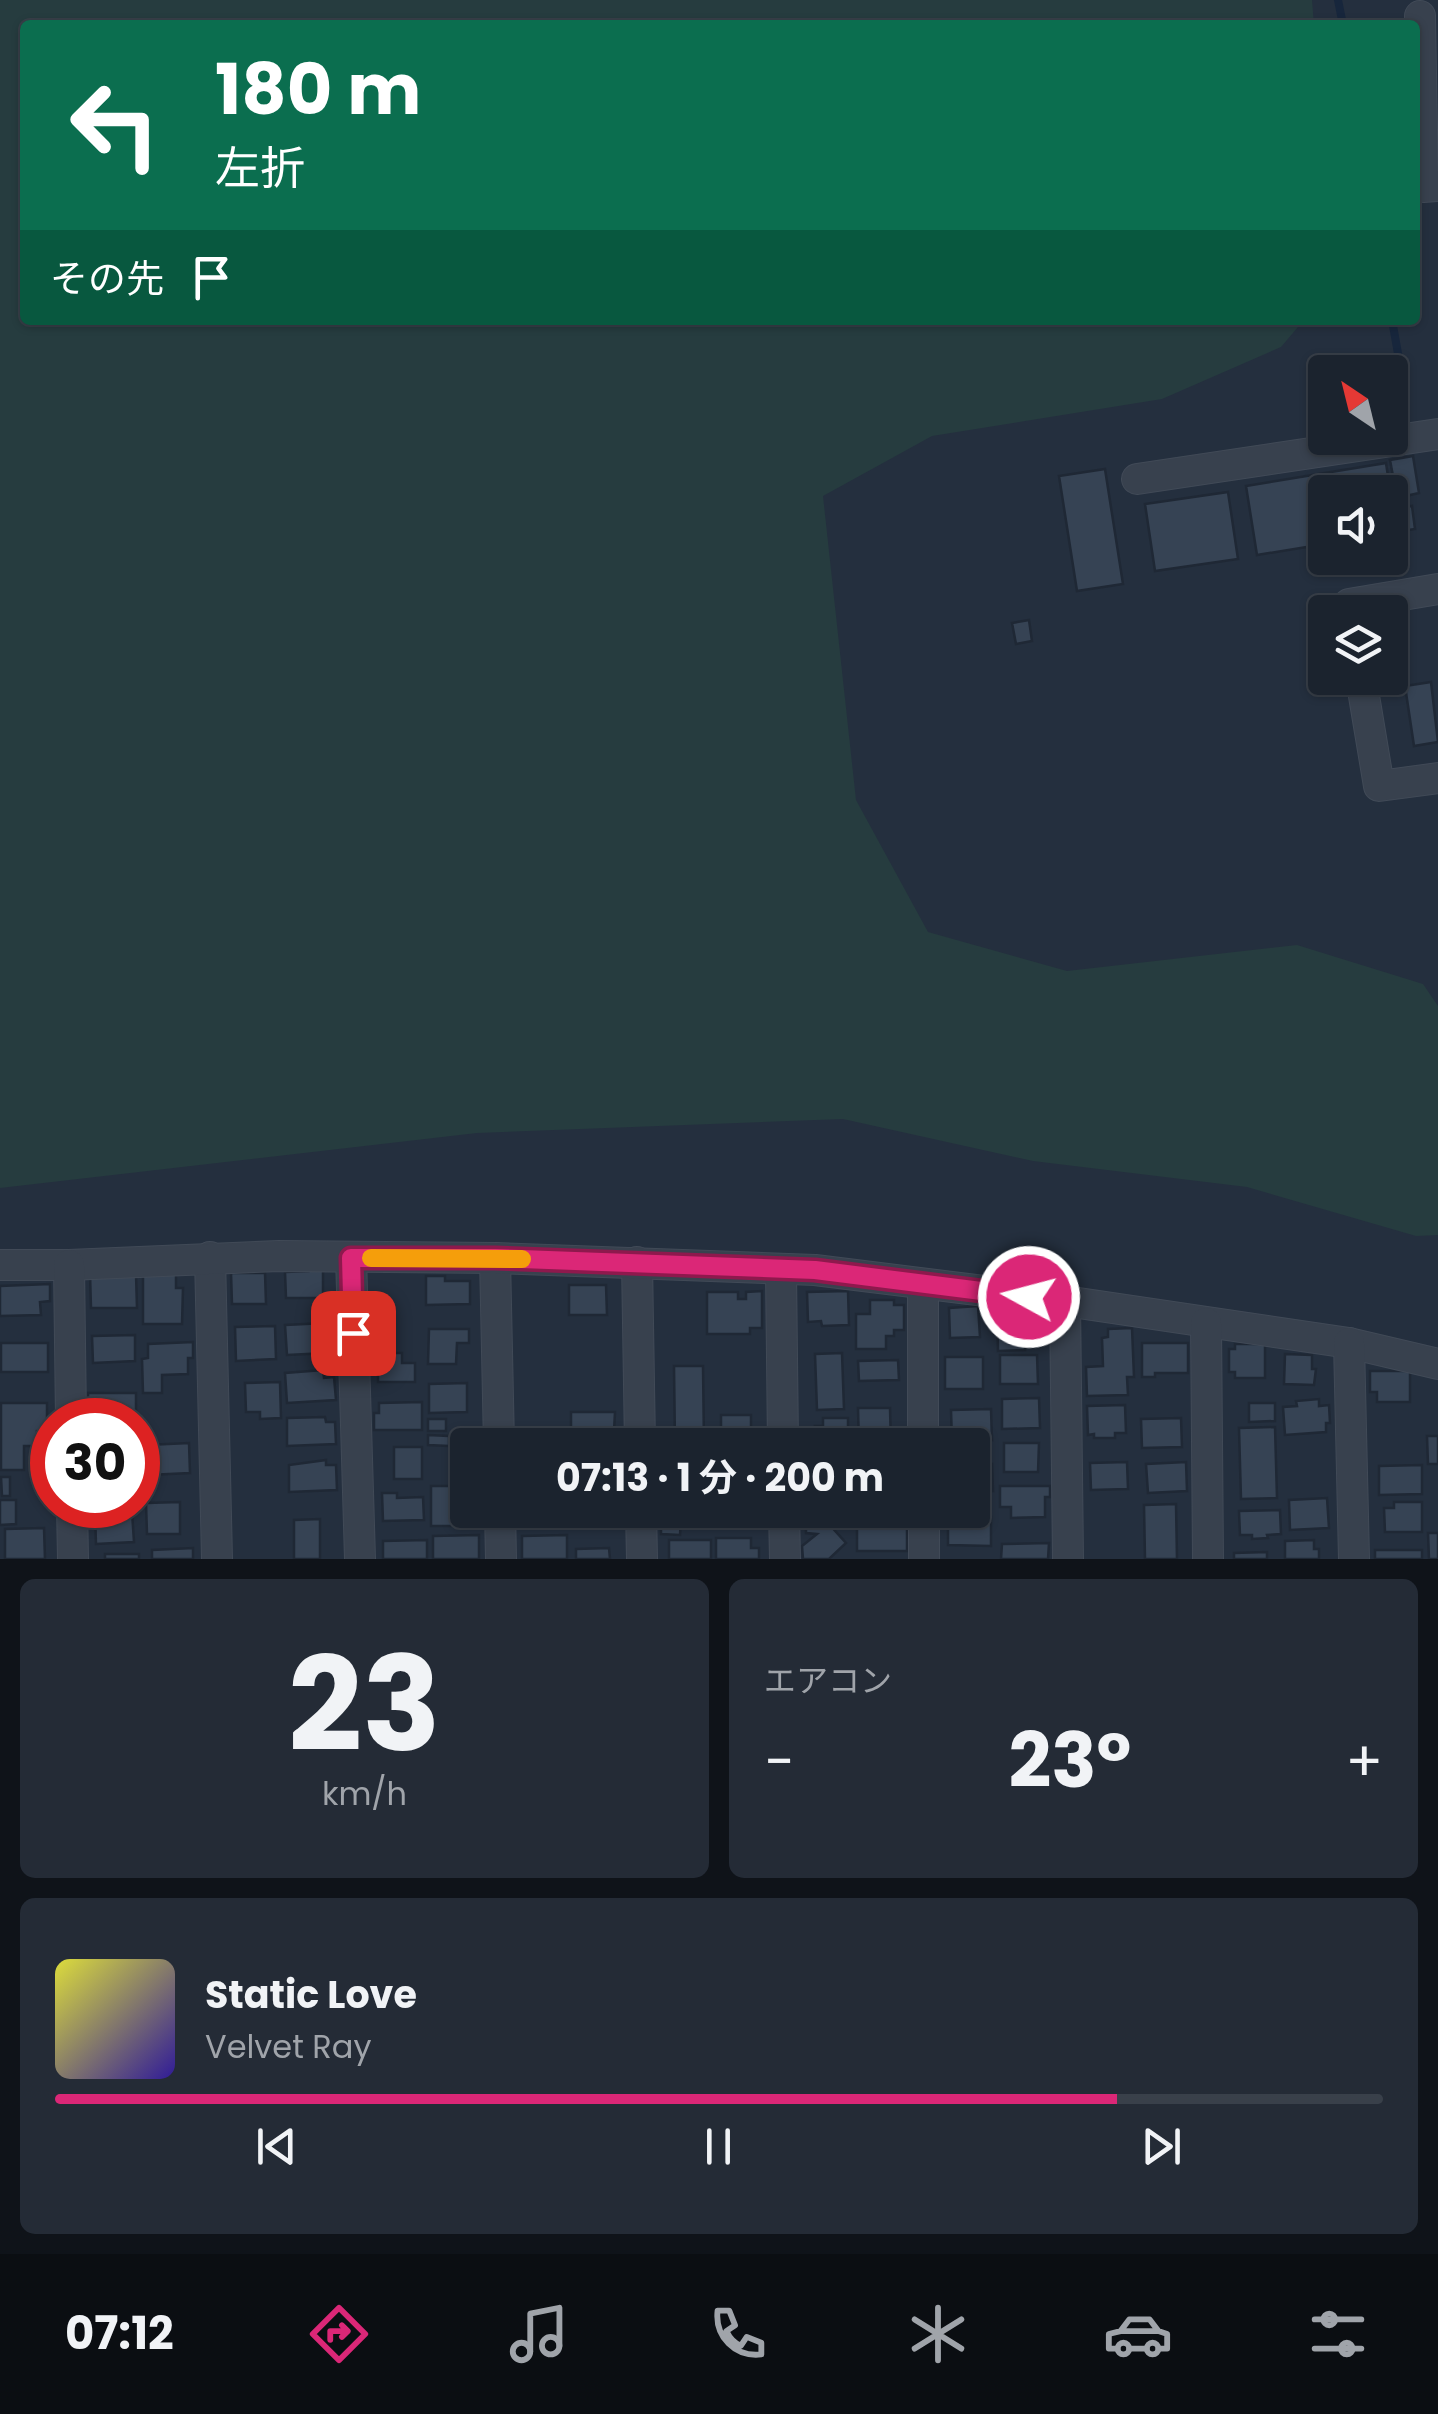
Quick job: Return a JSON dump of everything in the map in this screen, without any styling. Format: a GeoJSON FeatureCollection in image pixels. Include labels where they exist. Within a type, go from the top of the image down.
{"type":"FeatureCollection","features":[{"type":"Feature","properties":{"kind":"street"},"geometry":{"type":"LineString","coordinates":[[1420,16],[1429,52],[1430,109],[1424,186],[1438,186]]}},
{"type":"Feature","properties":{"kind":"street"},"geometry":{"type":"LineString","coordinates":[[1136,479],[1438,434]]}},
{"type":"Feature","properties":{"kind":"street"},"geometry":{"type":"LineString","coordinates":[[1400,595],[1438,588]]}},
{"type":"Feature","properties":{"kind":"street"},"geometry":{"type":"LineString","coordinates":[[1365,695],[1379,786],[1438,778]]}},
{"type":"Feature","properties":{"kind":"street"},"geometry":{"type":"LineString","coordinates":[[0,1265],[69,1266],[279,1256],[495,1258],[815,1270],[1065,1301],[1349,1343],[1438,1364]]}},
{"type":"Feature","properties":{"kind":"street"},"geometry":{"type":"LineString","coordinates":[[210,1258],[217,1559]]}},
{"type":"Feature","properties":{"kind":"street"},"geometry":{"type":"LineString","coordinates":[[351,1258],[360,1559]]}},
{"type":"Feature","properties":{"kind":"street"},"geometry":{"type":"LineString","coordinates":[[495,1258],[499,1428]]}},
{"type":"Feature","properties":{"kind":"street"},"geometry":{"type":"LineString","coordinates":[[636,1262],[640,1428]]}},
{"type":"Feature","properties":{"kind":"street"},"geometry":{"type":"LineString","coordinates":[[69,1266],[71,1398]]}},
{"type":"Feature","properties":{"kind":"street"},"geometry":{"type":"LineString","coordinates":[[781,1270],[783,1428]]}},
{"type":"Feature","properties":{"kind":"street"},"geometry":{"type":"LineString","coordinates":[[923,1284],[923,1428]]}},
{"type":"Feature","properties":{"kind":"street"},"geometry":{"type":"LineString","coordinates":[[1065,1301],[1068,1559]]}},
{"type":"Feature","properties":{"kind":"street"},"geometry":{"type":"LineString","coordinates":[[1206,1323],[1208,1559]]}},
{"type":"Feature","properties":{"kind":"street"},"geometry":{"type":"LineString","coordinates":[[1349,1343],[1354,1559]]}},
{"type":"Feature","properties":{"kind":"street"},"geometry":{"type":"LineString","coordinates":[[72,1528],[73,1559]]}},
{"type":"Feature","properties":{"kind":"street"},"geometry":{"type":"LineString","coordinates":[[500,1528],[501,1559]]}},
{"type":"Feature","properties":{"kind":"street"},"geometry":{"type":"LineString","coordinates":[[641,1528],[642,1559]]}},
{"type":"Feature","properties":{"kind":"street"},"geometry":{"type":"LineString","coordinates":[[784,1528],[785,1559]]}},
{"type":"Feature","properties":{"kind":"street"},"geometry":{"type":"LineString","coordinates":[[924,1528],[924,1559]]}},
{"type":"Feature","properties":{"kind":"green space"},"geometry":{"type":"Polygon","coordinates":[[[0,0],[1312,0],[1314,20],[20,20],[20,325],[1300,325],[1281,347],[1162,399],[932,436],[823,496],[856,800],[928,932],[1067,971],[1297,945],[1423,984],[1438,1006],[1438,1235],[1416,1236],[1247,1187],[1033,1161],[843,1119],[477,1133],[0,1188],[0,0]]]}},
{"type":"Feature","properties":{"kind":"building"},"geometry":{"type":"Polygon","coordinates":[[[1413,456],[1419,493],[1408,496],[1408,475],[1393,475],[1390,460],[1413,456]]]}},
{"type":"Feature","properties":{"kind":"building"},"geometry":{"type":"Polygon","coordinates":[[[1386,463],[1388,475],[1313,475],[1386,463]]]}},
{"type":"Feature","properties":{"kind":"building"},"geometry":{"type":"Polygon","coordinates":[[[1105,469],[1123,584],[1077,591],[1059,476],[1105,469]]]}},
{"type":"Feature","properties":{"kind":"building"},"geometry":{"type":"Polygon","coordinates":[[[1308,476],[1308,547],[1257,555],[1246,486],[1308,476]]]}},
{"type":"Feature","properties":{"kind":"building"},"geometry":{"type":"Polygon","coordinates":[[[1228,492],[1238,559],[1155,571],[1145,504],[1228,492]]]}},
{"type":"Feature","properties":{"kind":"building"},"geometry":{"type":"Polygon","coordinates":[[[1412,506],[1415,529],[1408,530],[1408,507],[1412,506]]]}},
{"type":"Feature","properties":{"kind":"building"},"geometry":{"type":"Polygon","coordinates":[[[1029,620],[1032,641],[1016,644],[1012,623],[1029,620]]]}},
{"type":"Feature","properties":{"kind":"building"},"geometry":{"type":"Polygon","coordinates":[[[1431,682],[1438,742],[1414,746],[1408,686],[1431,682]]]}},
{"type":"Feature","properties":{"kind":"building"},"geometry":{"type":"Polygon","coordinates":[[[323,1267],[323,1298],[286,1298],[285,1272],[323,1267]]]}},
{"type":"Feature","properties":{"kind":"building"},"geometry":{"type":"Polygon","coordinates":[[[231,1273],[265,1273],[266,1304],[232,1304],[231,1273]]]}},
{"type":"Feature","properties":{"kind":"building"},"geometry":{"type":"Polygon","coordinates":[[[90,1274],[136,1274],[137,1308],[91,1308],[90,1274]]]}},
{"type":"Feature","properties":{"kind":"building"},"geometry":{"type":"Polygon","coordinates":[[[143,1274],[176,1274],[176,1288],[183,1288],[182,1324],[143,1324],[143,1274]]]}},
{"type":"Feature","properties":{"kind":"building"},"geometry":{"type":"Polygon","coordinates":[[[426,1276],[470,1281],[470,1304],[426,1305],[426,1276]]]}},
{"type":"Feature","properties":{"kind":"building"},"geometry":{"type":"Polygon","coordinates":[[[50,1284],[50,1301],[40,1302],[41,1315],[0,1316],[0,1286],[50,1284]]]}},
{"type":"Feature","properties":{"kind":"building"},"geometry":{"type":"Polygon","coordinates":[[[569,1285],[606,1285],[607,1315],[569,1315],[569,1285]]]}},
{"type":"Feature","properties":{"kind":"building"},"geometry":{"type":"Polygon","coordinates":[[[762,1291],[762,1328],[750,1328],[750,1334],[707,1334],[707,1292],[738,1292],[738,1299],[746,1299],[746,1292],[762,1291]]]}},
{"type":"Feature","properties":{"kind":"building"},"geometry":{"type":"Polygon","coordinates":[[[848,1291],[849,1325],[808,1322],[807,1292],[848,1291]]]}},
{"type":"Feature","properties":{"kind":"building"},"geometry":{"type":"Polygon","coordinates":[[[870,1300],[894,1300],[894,1305],[904,1305],[904,1330],[894,1330],[894,1336],[886,1336],[886,1349],[856,1349],[856,1314],[870,1314],[870,1300]]]}},
{"type":"Feature","properties":{"kind":"building"},"geometry":{"type":"Polygon","coordinates":[[[978,1306],[980,1337],[950,1338],[949,1308],[978,1306]]]}},
{"type":"Feature","properties":{"kind":"building"},"geometry":{"type":"Polygon","coordinates":[[[1024,1309],[1025,1350],[998,1351],[997,1310],[1024,1309]]]}},
{"type":"Feature","properties":{"kind":"building"},"geometry":{"type":"Polygon","coordinates":[[[326,1323],[327,1353],[287,1355],[285,1325],[326,1323]]]}},
{"type":"Feature","properties":{"kind":"building"},"geometry":{"type":"Polygon","coordinates":[[[275,1326],[276,1359],[236,1361],[235,1327],[275,1326]]]}},
{"type":"Feature","properties":{"kind":"building"},"geometry":{"type":"Polygon","coordinates":[[[1132,1328],[1134,1377],[1127,1377],[1128,1395],[1087,1396],[1086,1367],[1103,1366],[1102,1338],[1108,1337],[1108,1329],[1132,1328]]]}},
{"type":"Feature","properties":{"kind":"building"},"geometry":{"type":"Polygon","coordinates":[[[429,1329],[469,1329],[469,1343],[457,1343],[456,1364],[428,1364],[429,1329]]]}},
{"type":"Feature","properties":{"kind":"building"},"geometry":{"type":"Polygon","coordinates":[[[135,1335],[135,1361],[93,1363],[92,1336],[135,1335]]]}},
{"type":"Feature","properties":{"kind":"building"},"geometry":{"type":"Polygon","coordinates":[[[193,1342],[188,1374],[162,1375],[162,1393],[143,1393],[142,1359],[148,1358],[148,1344],[193,1342]]]}},
{"type":"Feature","properties":{"kind":"building"},"geometry":{"type":"Polygon","coordinates":[[[1,1343],[48,1343],[48,1372],[1,1372],[1,1343]]]}},
{"type":"Feature","properties":{"kind":"building"},"geometry":{"type":"Polygon","coordinates":[[[1142,1343],[1188,1343],[1188,1373],[1142,1377],[1142,1343]]]}},
{"type":"Feature","properties":{"kind":"building"},"geometry":{"type":"Polygon","coordinates":[[[1235,1344],[1265,1344],[1265,1378],[1235,1378],[1235,1372],[1229,1372],[1229,1349],[1235,1349],[1235,1344]]]}},
{"type":"Feature","properties":{"kind":"building"},"geometry":{"type":"Polygon","coordinates":[[[378,1353],[402,1353],[402,1363],[415,1363],[415,1382],[378,1382],[378,1353]]]}},
{"type":"Feature","properties":{"kind":"building"},"geometry":{"type":"Polygon","coordinates":[[[842,1353],[844,1409],[817,1410],[815,1354],[842,1353]]]}},
{"type":"Feature","properties":{"kind":"building"},"geometry":{"type":"Polygon","coordinates":[[[1285,1354],[1312,1355],[1312,1369],[1316,1369],[1314,1385],[1284,1384],[1285,1354]]]}},
{"type":"Feature","properties":{"kind":"building"},"geometry":{"type":"Polygon","coordinates":[[[1000,1355],[1037,1355],[1038,1384],[1000,1384],[1000,1355]]]}},
{"type":"Feature","properties":{"kind":"building"},"geometry":{"type":"Polygon","coordinates":[[[945,1357],[983,1357],[983,1389],[945,1389],[945,1357]]]}},
{"type":"Feature","properties":{"kind":"building"},"geometry":{"type":"Polygon","coordinates":[[[898,1360],[899,1380],[859,1381],[858,1361],[898,1360]]]}},
{"type":"Feature","properties":{"kind":"building"},"geometry":{"type":"Polygon","coordinates":[[[674,1366],[703,1366],[704,1428],[675,1428],[674,1366]]]}},
{"type":"Feature","properties":{"kind":"building"},"geometry":{"type":"Polygon","coordinates":[[[323,1370],[324,1378],[334,1377],[336,1400],[287,1403],[285,1373],[323,1370]]]}},
{"type":"Feature","properties":{"kind":"building"},"geometry":{"type":"Polygon","coordinates":[[[1370,1371],[1410,1371],[1410,1402],[1377,1402],[1377,1392],[1370,1392],[1370,1371]]]}},
{"type":"Feature","properties":{"kind":"building"},"geometry":{"type":"Polygon","coordinates":[[[280,1382],[281,1418],[260,1419],[260,1412],[246,1412],[245,1383],[280,1382]]]}},
{"type":"Feature","properties":{"kind":"building"},"geometry":{"type":"Polygon","coordinates":[[[467,1383],[467,1412],[429,1413],[429,1384],[467,1383]]]}},
{"type":"Feature","properties":{"kind":"building"},"geometry":{"type":"Polygon","coordinates":[[[88,1393],[136,1393],[136,1398],[88,1398],[88,1393]]]}},
{"type":"Feature","properties":{"kind":"building"},"geometry":{"type":"Polygon","coordinates":[[[1039,1398],[1040,1428],[1002,1429],[1002,1399],[1039,1398]]]}},
{"type":"Feature","properties":{"kind":"building"},"geometry":{"type":"Polygon","coordinates":[[[1319,1399],[1319,1406],[1329,1405],[1326,1432],[1285,1435],[1283,1407],[1297,1406],[1296,1401],[1319,1399]]]}},
{"type":"Feature","properties":{"kind":"building"},"geometry":{"type":"Polygon","coordinates":[[[422,1402],[422,1430],[374,1430],[374,1413],[379,1413],[379,1403],[422,1402]]]}},
{"type":"Feature","properties":{"kind":"building"},"geometry":{"type":"Polygon","coordinates":[[[1,1403],[30,1403],[30,1446],[24,1446],[24,1470],[1,1470],[1,1403]]]}},
{"type":"Feature","properties":{"kind":"building"},"geometry":{"type":"Polygon","coordinates":[[[1249,1403],[1275,1403],[1275,1421],[1249,1422],[1249,1403]]]}},
{"type":"Feature","properties":{"kind":"building"},"geometry":{"type":"Polygon","coordinates":[[[1125,1405],[1126,1433],[1115,1433],[1115,1438],[1088,1435],[1087,1406],[1125,1405]]]}},
{"type":"Feature","properties":{"kind":"building"},"geometry":{"type":"Polygon","coordinates":[[[858,1408],[890,1408],[891,1428],[859,1428],[858,1408]]]}},
{"type":"Feature","properties":{"kind":"building"},"geometry":{"type":"Polygon","coordinates":[[[991,1409],[992,1440],[990,1428],[952,1428],[951,1410],[991,1409]]]}},
{"type":"Feature","properties":{"kind":"building"},"geometry":{"type":"Polygon","coordinates":[[[571,1412],[615,1412],[614,1428],[571,1428],[571,1412]]]}},
{"type":"Feature","properties":{"kind":"building"},"geometry":{"type":"Polygon","coordinates":[[[721,1415],[751,1415],[751,1428],[721,1428],[721,1415]]]}},
{"type":"Feature","properties":{"kind":"building"},"geometry":{"type":"Polygon","coordinates":[[[325,1417],[326,1422],[335,1422],[336,1444],[287,1446],[287,1418],[325,1417]]]}},
{"type":"Feature","properties":{"kind":"building"},"geometry":{"type":"Polygon","coordinates":[[[823,1418],[848,1418],[848,1428],[815,1428],[823,1426],[823,1418]]]}},
{"type":"Feature","properties":{"kind":"building"},"geometry":{"type":"Polygon","coordinates":[[[1181,1418],[1182,1447],[1142,1448],[1141,1419],[1181,1418]]]}},
{"type":"Feature","properties":{"kind":"building"},"geometry":{"type":"Polygon","coordinates":[[[428,1419],[446,1419],[446,1431],[428,1431],[428,1419]]]}},
{"type":"Feature","properties":{"kind":"building"},"geometry":{"type":"Polygon","coordinates":[[[1275,1427],[1277,1498],[1241,1499],[1239,1428],[1275,1427]]]}},
{"type":"Feature","properties":{"kind":"building"},"geometry":{"type":"Polygon","coordinates":[[[428,1435],[449,1436],[449,1446],[428,1445],[428,1435]]]}},
{"type":"Feature","properties":{"kind":"building"},"geometry":{"type":"Polygon","coordinates":[[[1427,1436],[1438,1436],[1438,1464],[1428,1464],[1427,1436]]]}},
{"type":"Feature","properties":{"kind":"building"},"geometry":{"type":"Polygon","coordinates":[[[189,1443],[190,1473],[160,1474],[160,1444],[189,1443]]]}},
{"type":"Feature","properties":{"kind":"building"},"geometry":{"type":"Polygon","coordinates":[[[1004,1443],[1039,1443],[1038,1472],[1004,1472],[1004,1443]]]}},
{"type":"Feature","properties":{"kind":"building"},"geometry":{"type":"Polygon","coordinates":[[[394,1447],[422,1447],[422,1479],[394,1479],[394,1447]]]}},
{"type":"Feature","properties":{"kind":"building"},"geometry":{"type":"Polygon","coordinates":[[[326,1460],[326,1465],[336,1465],[337,1490],[289,1492],[289,1465],[326,1460]]]}},
{"type":"Feature","properties":{"kind":"building"},"geometry":{"type":"Polygon","coordinates":[[[1127,1462],[1128,1489],[1091,1490],[1090,1463],[1127,1462]]]}},
{"type":"Feature","properties":{"kind":"building"},"geometry":{"type":"Polygon","coordinates":[[[1186,1462],[1187,1491],[1148,1493],[1146,1464],[1186,1462]]]}},
{"type":"Feature","properties":{"kind":"building"},"geometry":{"type":"Polygon","coordinates":[[[990,1464],[992,1464],[990,1491],[990,1464]]]}},
{"type":"Feature","properties":{"kind":"building"},"geometry":{"type":"Polygon","coordinates":[[[1422,1465],[1422,1494],[1379,1495],[1379,1466],[1422,1465]]]}},
{"type":"Feature","properties":{"kind":"building"},"geometry":{"type":"Polygon","coordinates":[[[1,1477],[10,1477],[10,1496],[2,1496],[1,1477]]]}},
{"type":"Feature","properties":{"kind":"building"},"geometry":{"type":"Polygon","coordinates":[[[431,1486],[450,1486],[450,1526],[431,1526],[431,1486]]]}},
{"type":"Feature","properties":{"kind":"building"},"geometry":{"type":"Polygon","coordinates":[[[1000,1486],[1050,1486],[1050,1497],[1045,1497],[1045,1517],[1011,1518],[1011,1507],[1000,1507],[1000,1486]]]}},
{"type":"Feature","properties":{"kind":"building"},"geometry":{"type":"Polygon","coordinates":[[[382,1493],[397,1493],[397,1498],[423,1497],[424,1520],[383,1521],[382,1493]]]}},
{"type":"Feature","properties":{"kind":"building"},"geometry":{"type":"Polygon","coordinates":[[[1327,1498],[1329,1528],[1290,1530],[1289,1500],[1327,1498]]]}},
{"type":"Feature","properties":{"kind":"building"},"geometry":{"type":"Polygon","coordinates":[[[0,1500],[16,1500],[16,1524],[0,1525],[0,1500]]]}},
{"type":"Feature","properties":{"kind":"building"},"geometry":{"type":"Polygon","coordinates":[[[180,1502],[180,1534],[147,1534],[147,1528],[160,1528],[160,1503],[180,1502]]]}},
{"type":"Feature","properties":{"kind":"building"},"geometry":{"type":"Polygon","coordinates":[[[1394,1502],[1422,1502],[1422,1532],[1385,1532],[1384,1508],[1394,1508],[1394,1502]]]}},
{"type":"Feature","properties":{"kind":"building"},"geometry":{"type":"Polygon","coordinates":[[[1176,1504],[1177,1559],[1145,1559],[1144,1505],[1176,1504]]]}},
{"type":"Feature","properties":{"kind":"building"},"geometry":{"type":"Polygon","coordinates":[[[1280,1510],[1281,1534],[1252,1539],[1252,1535],[1240,1535],[1239,1511],[1280,1510]]]}},
{"type":"Feature","properties":{"kind":"building"},"geometry":{"type":"Polygon","coordinates":[[[991,1517],[991,1546],[948,1545],[948,1528],[990,1528],[991,1517]]]}},
{"type":"Feature","properties":{"kind":"building"},"geometry":{"type":"Polygon","coordinates":[[[320,1519],[320,1559],[294,1559],[294,1520],[320,1519]]]}},
{"type":"Feature","properties":{"kind":"building"},"geometry":{"type":"Polygon","coordinates":[[[44,1528],[45,1559],[5,1559],[5,1529],[44,1528]]]}},
{"type":"Feature","properties":{"kind":"building"},"geometry":{"type":"Polygon","coordinates":[[[95,1528],[133,1528],[134,1542],[96,1544],[95,1528]]]}},
{"type":"Feature","properties":{"kind":"building"},"geometry":{"type":"Polygon","coordinates":[[[661,1528],[680,1528],[680,1535],[661,1534],[661,1528]]]}},
{"type":"Feature","properties":{"kind":"building"},"geometry":{"type":"Polygon","coordinates":[[[806,1528],[832,1528],[846,1543],[829,1559],[803,1559],[802,1546],[817,1534],[806,1533],[806,1528]]]}},
{"type":"Feature","properties":{"kind":"building"},"geometry":{"type":"Polygon","coordinates":[[[857,1528],[907,1528],[907,1551],[857,1551],[857,1528]]]}},
{"type":"Feature","properties":{"kind":"building"},"geometry":{"type":"Polygon","coordinates":[[[1428,1533],[1438,1533],[1438,1559],[1429,1559],[1428,1533]]]}},
{"type":"Feature","properties":{"kind":"building"},"geometry":{"type":"Polygon","coordinates":[[[479,1535],[479,1559],[433,1559],[433,1536],[479,1535]]]}},
{"type":"Feature","properties":{"kind":"building"},"geometry":{"type":"Polygon","coordinates":[[[567,1535],[567,1559],[522,1559],[522,1536],[567,1535]]]}},
{"type":"Feature","properties":{"kind":"building"},"geometry":{"type":"Polygon","coordinates":[[[716,1538],[751,1538],[751,1548],[759,1548],[759,1559],[716,1559],[716,1538]]]}},
{"type":"Feature","properties":{"kind":"building"},"geometry":{"type":"Polygon","coordinates":[[[427,1540],[427,1559],[383,1559],[383,1541],[427,1540]]]}},
{"type":"Feature","properties":{"kind":"building"},"geometry":{"type":"Polygon","coordinates":[[[669,1540],[711,1540],[711,1559],[669,1559],[669,1540]]]}},
{"type":"Feature","properties":{"kind":"building"},"geometry":{"type":"Polygon","coordinates":[[[1314,1540],[1319,1559],[1285,1559],[1285,1541],[1314,1540]]]}},
{"type":"Feature","properties":{"kind":"building"},"geometry":{"type":"Polygon","coordinates":[[[1049,1543],[1048,1559],[1001,1559],[1002,1544],[1049,1543]]]}},
{"type":"Feature","properties":{"kind":"building"},"geometry":{"type":"Polygon","coordinates":[[[193,1548],[193,1559],[152,1559],[152,1550],[193,1548]]]}},
{"type":"Feature","properties":{"kind":"building"},"geometry":{"type":"Polygon","coordinates":[[[609,1548],[610,1559],[576,1559],[576,1549],[609,1548]]]}},
{"type":"Feature","properties":{"kind":"building"},"geometry":{"type":"Polygon","coordinates":[[[1375,1550],[1422,1550],[1422,1559],[1375,1559],[1375,1550]]]}},
{"type":"Feature","properties":{"kind":"building"},"geometry":{"type":"Polygon","coordinates":[[[1267,1552],[1267,1559],[1234,1559],[1234,1553],[1267,1552]]]}},
{"type":"Feature","properties":{"kind":"building"},"geometry":{"type":"Polygon","coordinates":[[[105,1554],[139,1554],[139,1559],[105,1559],[105,1554]]]}},
{"type":"Feature","properties":{"kind":"waterway"},"geometry":{"type":"LineString","coordinates":[[1338,0],[1342,20]]}},
{"type":"Feature","properties":{"kind":"waterway"},"geometry":{"type":"LineString","coordinates":[[1393,325],[1398,355]]}},
{"type":"Feature","properties":{"kind":"slow traffic"},"geometry":{"type":"LineString","coordinates":[[371,1258],[522,1259]]}},
{"type":"Feature","properties":{"kind":"route"},"geometry":{"type":"LineString","coordinates":[[353,1333],[351,1258],[495,1258],[815,1270],[1029,1297]]}}]}
